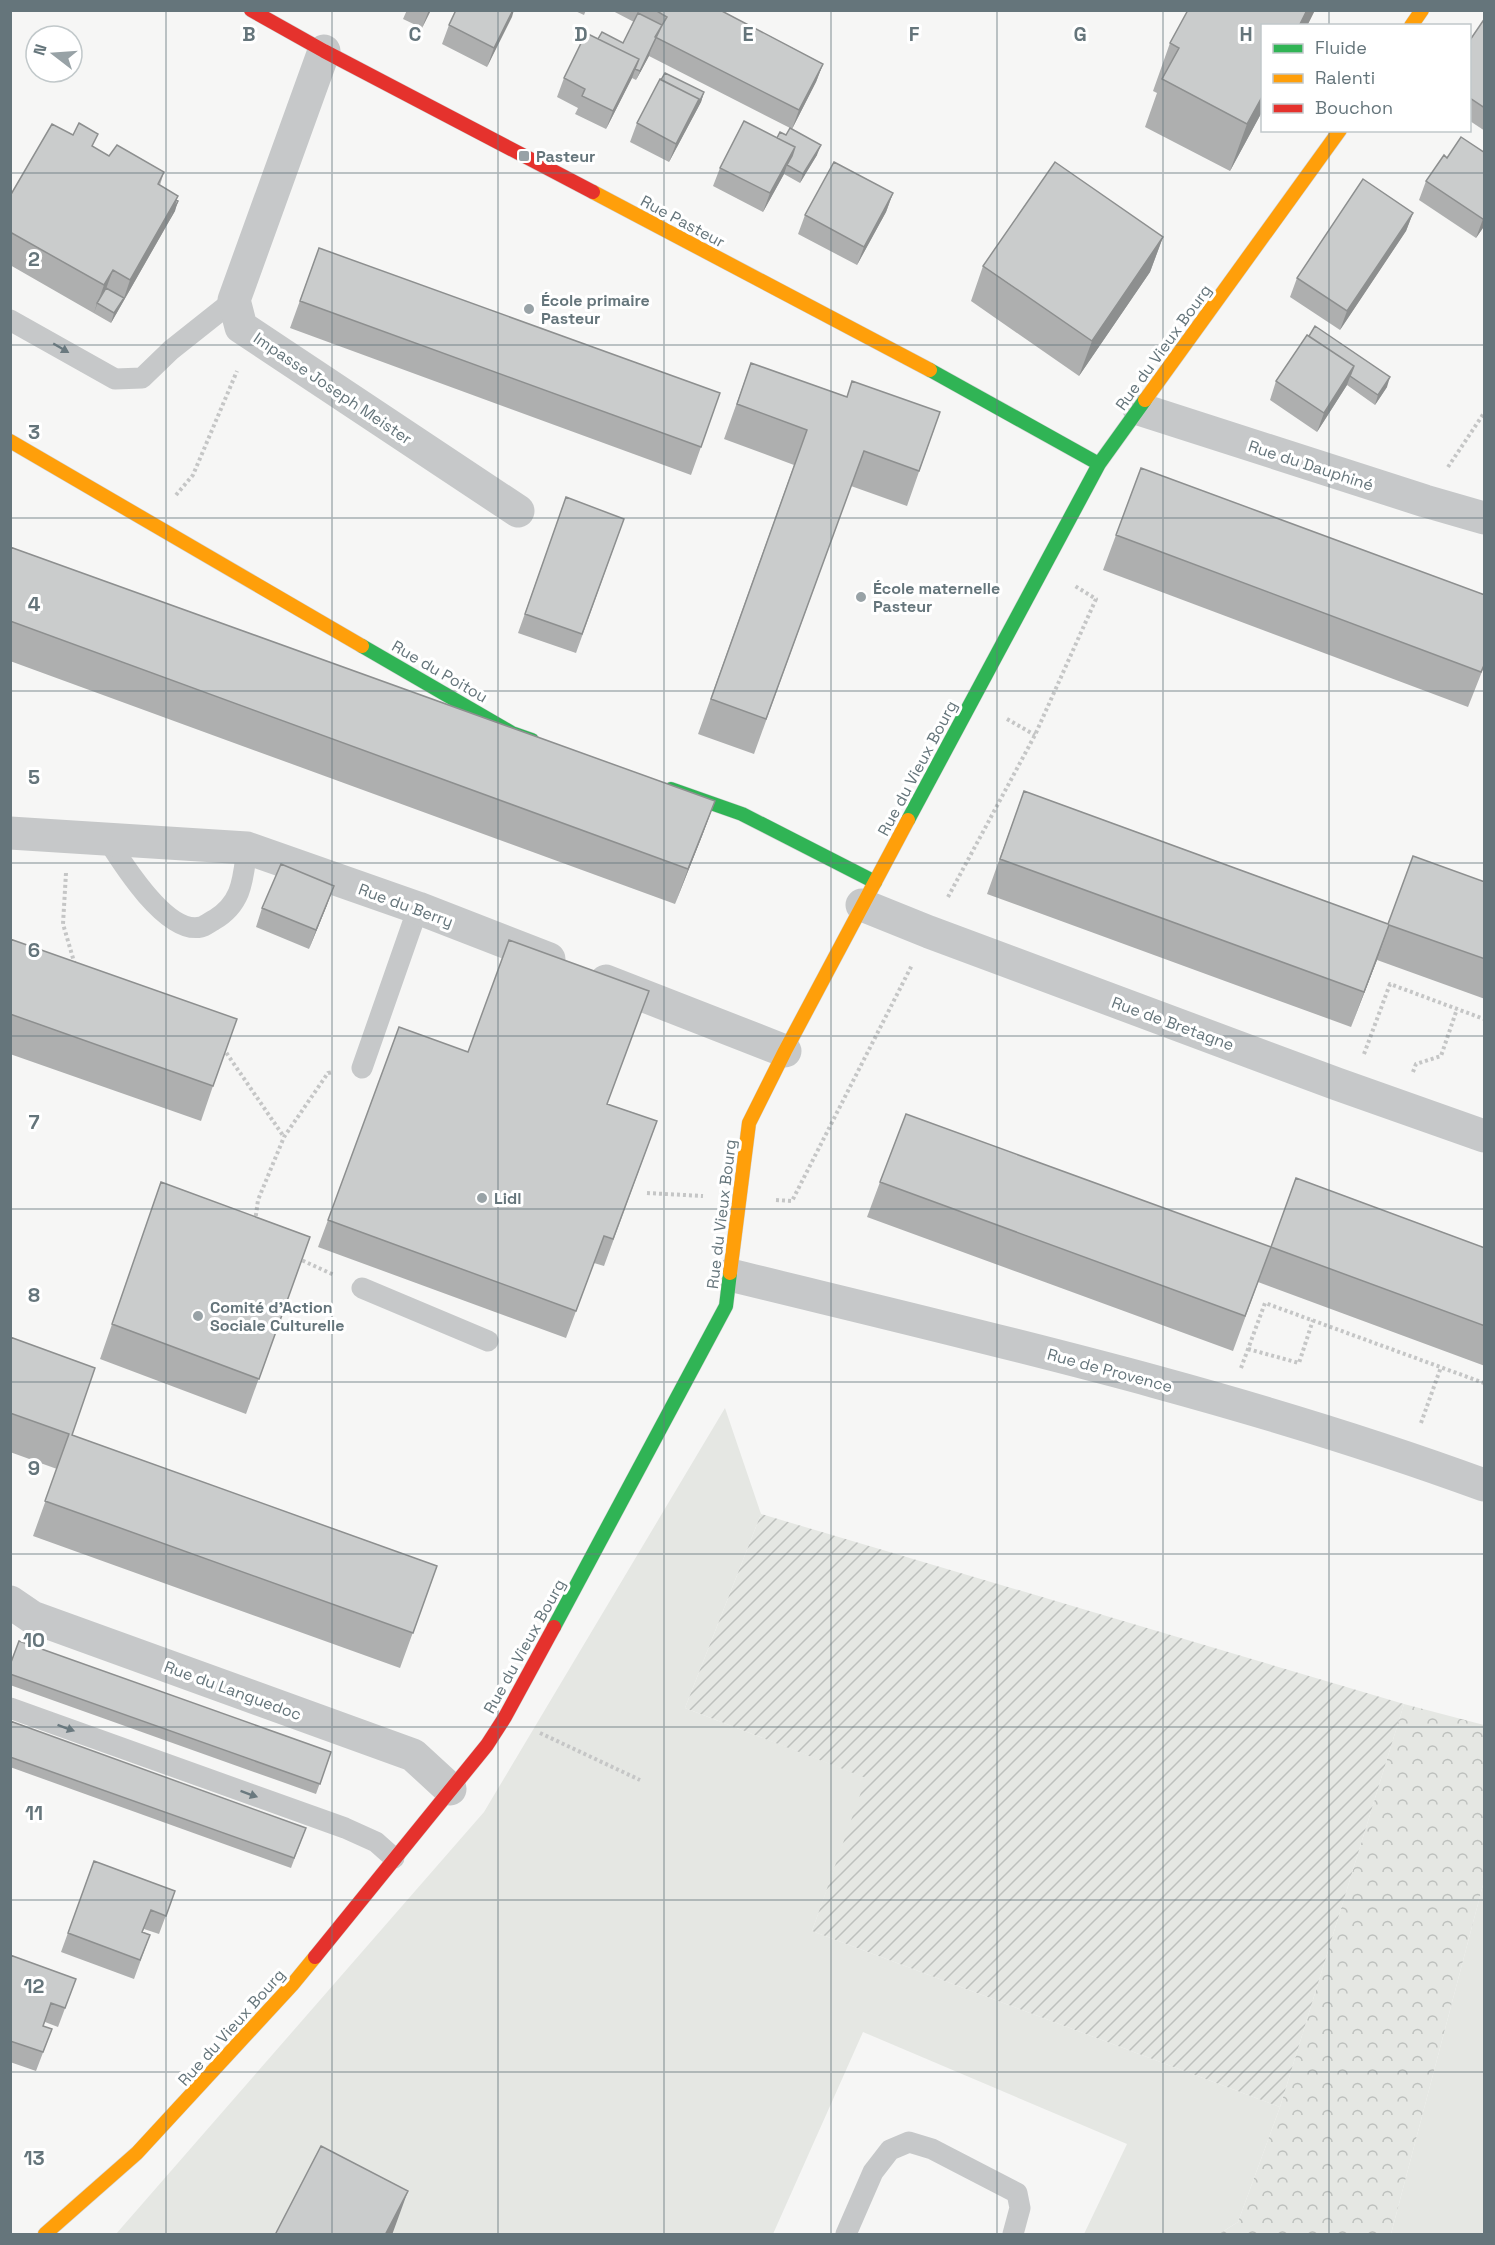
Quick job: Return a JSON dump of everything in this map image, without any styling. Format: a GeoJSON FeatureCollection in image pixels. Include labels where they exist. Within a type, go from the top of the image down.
{"type":"FeatureCollection","features":[{"type":"Feature","properties":{"kind":"street","name":"Rue Pasteur"},"geometry":{"type":"LineString","coordinates":[[251,10],[324,51],[889,348],[1099,464]]}},
{"type":"Feature","properties":{"kind":"street"},"geometry":{"type":"LineString","coordinates":[[1413,24],[1422,10]]}},
{"type":"Feature","properties":{"kind":"street"},"geometry":{"type":"LineString","coordinates":[[234,300],[324,51]]}},
{"type":"Feature","properties":{"kind":"street","name":"Rue du Vieux Bourg"},"geometry":{"type":"LineString","coordinates":[[45,2235],[119,2170],[153,2136],[292,1985],[487,1745],[505,1717],[726,1306],[749,1123],[785,1051],[1099,464],[1339,132]]}},
{"type":"Feature","properties":{"kind":"street","name":"Impasse Joseph Meister"},"geometry":{"type":"LineString","coordinates":[[234,300],[241,327],[518,511]]}},
{"type":"Feature","properties":{"kind":"street","name":"Rue du Dauphiné"},"geometry":{"type":"LineString","coordinates":[[1139,409],[1425,501],[1485,518]]}},
{"type":"Feature","properties":{"kind":"street","name":"Rue du Poitou"},"geometry":{"type":"LineString","coordinates":[[10,441],[512,733],[545,744]]}},
{"type":"Feature","properties":{"kind":"street"},"geometry":{"type":"LineString","coordinates":[[654,783],[742,814],[869,894]]}},
{"type":"Feature","properties":{"kind":"street","name":"Rue du Berry"},"geometry":{"type":"LineString","coordinates":[[10,833],[247,848],[418,908],[785,1051]]}},
{"type":"Feature","properties":{"kind":"street","name":"Rue de Bretagne"},"geometry":{"type":"LineString","coordinates":[[869,894],[929,932],[1351,1089],[1485,1136]]}},
{"type":"Feature","properties":{"kind":"street","name":"Rue de Provence"},"geometry":{"type":"LineString","coordinates":[[730,1275],[1022,1347],[1229,1402],[1409,1458],[1485,1485]]}},
{"type":"Feature","properties":{"kind":"street","name":"Rue du Languedoc"},"geometry":{"type":"LineString","coordinates":[[10,1602],[32,1617],[413,1755],[450,1788]]}},
{"type":"Feature","properties":{"kind":"lane"},"geometry":{"type":"LineString","coordinates":[[10,320],[115,379],[142,378],[171,350],[234,300]]}},
{"type":"Feature","properties":{"kind":"lane"},"geometry":{"type":"LineString","coordinates":[[107,839],[148,896],[174,920],[185,926],[201,927],[218,917],[230,906],[242,888],[247,848]]}},
{"type":"Feature","properties":{"kind":"lane"},"geometry":{"type":"LineString","coordinates":[[362,1068],[418,908]]}},
{"type":"Feature","properties":{"kind":"lane"},"geometry":{"type":"LineString","coordinates":[[362,1288],[488,1341]]}},
{"type":"Feature","properties":{"kind":"lane"},"geometry":{"type":"LineString","coordinates":[[10,1708],[345,1828],[376,1842],[394,1858]]}},
{"type":"Feature","properties":{"kind":"lane"},"geometry":{"type":"LineString","coordinates":[[846,2235],[873,2172],[890,2150],[909,2142],[932,2149],[1017,2193],[1020,2208],[1013,2235]]}},
{"type":"Feature","properties":{"kind":"path"},"geometry":{"type":"LineString","coordinates":[[152,524],[193,475],[252,334]]}},
{"type":"Feature","properties":{"kind":"path"},"geometry":{"type":"LineString","coordinates":[[1425,501],[1485,413]]}},
{"type":"Feature","properties":{"kind":"path"},"geometry":{"type":"LineString","coordinates":[[69,837],[63,924],[79,976]]}},
{"type":"Feature","properties":{"kind":"path"},"geometry":{"type":"LineString","coordinates":[[1351,1089],[1389,984],[1485,1019]]}},
{"type":"Feature","properties":{"kind":"path"},"geometry":{"type":"LineString","coordinates":[[1402,1107],[1416,1064],[1441,1056],[1457,1009]]}},
{"type":"Feature","properties":{"kind":"path"},"geometry":{"type":"LineString","coordinates":[[221,1044],[284,1137]]}},
{"type":"Feature","properties":{"kind":"path"},"geometry":{"type":"LineString","coordinates":[[253,1231],[258,1200],[284,1137],[328,1073],[362,1068]]}},
{"type":"Feature","properties":{"kind":"path"},"geometry":{"type":"LineString","coordinates":[[290,1255],[362,1288]]}},
{"type":"Feature","properties":{"kind":"path"},"geometry":{"type":"LineString","coordinates":[[1229,1402],[1265,1304],[1485,1383]]}},
{"type":"Feature","properties":{"kind":"path"},"geometry":{"type":"LineString","coordinates":[[1248,1349],[1299,1363],[1312,1320]]}},
{"type":"Feature","properties":{"kind":"path"},"geometry":{"type":"LineString","coordinates":[[1409,1458],[1441,1367]]}},
{"type":"Feature","properties":{"kind":"path"},"geometry":{"type":"LineString","coordinates":[[505,1717],[640,1780]]}},
{"type":"Feature","properties":{"kind":"green space"},"geometry":{"type":"Polygon","coordinates":[[[725,1408],[761,1514],[685,1708],[867,1778],[812,1931],[1280,2107],[1238,2222],[1219,2234],[1084,2234],[1127,2144],[863,2032],[773,2234],[116,2234],[484,1812],[725,1408]]]}},
{"type":"Feature","properties":{"kind":"green space"},"geometry":{"type":"Polygon","coordinates":[[[761,1514],[1404,1704],[1280,2107],[812,1931],[866,1778],[685,1708],[761,1514]]]}},
{"type":"Feature","properties":{"kind":"green space"},"geometry":{"type":"Polygon","coordinates":[[[1404,1704],[1484,1725],[1484,1881],[1391,2234],[1219,2234],[1238,2222],[1280,2107],[1404,1704]]]}},
{"type":"Feature","properties":{"kind":"green space"},"geometry":{"type":"Polygon","coordinates":[[[1484,1881],[1484,2234],[1391,2234],[1484,1881]]]}},
{"type":"Feature","properties":{"kind":"building"},"geometry":{"type":"Polygon","coordinates":[[[456,10],[513,10],[494,48],[449,25],[456,10]]]}},
{"type":"Feature","properties":{"kind":"building"},"geometry":{"type":"Polygon","coordinates":[[[655,10],[720,10],[823,64],[799,110],[655,37],[667,17],[655,10]]]}},
{"type":"Feature","properties":{"kind":"building"},"geometry":{"type":"Polygon","coordinates":[[[1188,10],[1307,10],[1300,24],[1261,24],[1261,99],[1247,124],[1162,79],[1179,48],[1170,43],[1188,10]]]}},
{"type":"Feature","properties":{"kind":"building"},"geometry":{"type":"Polygon","coordinates":[[[638,13],[662,25],[640,71],[635,69],[639,59],[598,39],[602,32],[623,43],[638,13]]]}},
{"type":"Feature","properties":{"kind":"building"},"geometry":{"type":"Polygon","coordinates":[[[1485,18],[1485,108],[1471,99],[1471,39],[1485,18]]]}},
{"type":"Feature","properties":{"kind":"building"},"geometry":{"type":"Polygon","coordinates":[[[586,33],[639,59],[613,111],[582,96],[585,89],[564,78],[586,33]]]}},
{"type":"Feature","properties":{"kind":"building"},"geometry":{"type":"Polygon","coordinates":[[[665,73],[704,92],[696,109],[699,99],[661,80],[665,73]]]}},
{"type":"Feature","properties":{"kind":"building"},"geometry":{"type":"Polygon","coordinates":[[[660,79],[699,99],[676,144],[637,123],[660,79]]]}},
{"type":"Feature","properties":{"kind":"building"},"geometry":{"type":"Polygon","coordinates":[[[744,121],[795,147],[770,193],[720,168],[744,121]]]}},
{"type":"Feature","properties":{"kind":"building"},"geometry":{"type":"Polygon","coordinates":[[[79,123],[98,134],[92,146],[109,156],[117,145],[164,172],[158,184],[178,196],[130,280],[113,270],[104,285],[10,232],[10,196],[52,124],[73,135],[79,123]]]}},
{"type":"Feature","properties":{"kind":"building"},"geometry":{"type":"Polygon","coordinates":[[[790,128],[821,145],[803,174],[787,165],[795,147],[777,138],[780,132],[786,135],[790,128]]]}},
{"type":"Feature","properties":{"kind":"building"},"geometry":{"type":"Polygon","coordinates":[[[1461,137],[1485,153],[1485,217],[1483,219],[1426,181],[1444,155],[1447,158],[1461,137]]]}},
{"type":"Feature","properties":{"kind":"building"},"geometry":{"type":"Polygon","coordinates":[[[834,162],[893,193],[864,247],[805,215],[834,162]]]}},
{"type":"Feature","properties":{"kind":"building"},"geometry":{"type":"Polygon","coordinates":[[[1055,162],[1163,237],[1092,341],[983,266],[1055,162]]]}},
{"type":"Feature","properties":{"kind":"building"},"geometry":{"type":"Polygon","coordinates":[[[1363,179],[1413,213],[1347,311],[1297,278],[1363,179]]]}},
{"type":"Feature","properties":{"kind":"building"},"geometry":{"type":"Polygon","coordinates":[[[319,248],[720,393],[701,447],[300,301],[319,248]]]}},
{"type":"Feature","properties":{"kind":"building"},"geometry":{"type":"Polygon","coordinates":[[[106,288],[124,298],[114,313],[97,303],[106,288]]]}},
{"type":"Feature","properties":{"kind":"building"},"geometry":{"type":"Polygon","coordinates":[[[1315,326],[1390,377],[1378,395],[1350,376],[1354,366],[1309,336],[1315,326]]]}},
{"type":"Feature","properties":{"kind":"building"},"geometry":{"type":"Polygon","coordinates":[[[1307,335],[1354,366],[1324,413],[1276,381],[1307,335]]]}},
{"type":"Feature","properties":{"kind":"building"},"geometry":{"type":"Polygon","coordinates":[[[751,363],[847,397],[852,381],[940,412],[919,471],[864,451],[766,719],[711,699],[807,430],[737,404],[751,363]]]}},
{"type":"Feature","properties":{"kind":"building"},"geometry":{"type":"Polygon","coordinates":[[[1141,468],[1485,595],[1485,663],[1481,672],[1116,535],[1141,468]]]}},
{"type":"Feature","properties":{"kind":"building"},"geometry":{"type":"Polygon","coordinates":[[[566,497],[624,519],[582,634],[525,614],[566,497]]]}},
{"type":"Feature","properties":{"kind":"building"},"geometry":{"type":"Polygon","coordinates":[[[10,547],[715,801],[688,869],[10,621],[10,547]]]}},
{"type":"Feature","properties":{"kind":"building"},"geometry":{"type":"Polygon","coordinates":[[[1024,791],[1388,924],[1413,856],[1485,882],[1485,959],[1389,925],[1364,992],[1000,859],[1024,791]]]}},
{"type":"Feature","properties":{"kind":"building"},"geometry":{"type":"Polygon","coordinates":[[[281,864],[334,886],[316,930],[262,908],[281,864]]]}},
{"type":"Feature","properties":{"kind":"building"},"geometry":{"type":"Polygon","coordinates":[[[10,939],[237,1019],[213,1086],[10,1014],[10,939]]]}},
{"type":"Feature","properties":{"kind":"building","name":"Lidl"},"geometry":{"type":"Polygon","coordinates":[[[509,940],[649,991],[607,1104],[657,1121],[613,1239],[604,1236],[576,1311],[328,1220],[399,1027],[468,1052],[509,940]]]}},
{"type":"Feature","properties":{"kind":"building"},"geometry":{"type":"Polygon","coordinates":[[[906,1114],[1271,1247],[1245,1316],[880,1182],[906,1114]]]}},
{"type":"Feature","properties":{"kind":"building"},"geometry":{"type":"Polygon","coordinates":[[[1296,1178],[1485,1248],[1485,1326],[1271,1247],[1296,1178]]]}},
{"type":"Feature","properties":{"kind":"building","name":"Comité d’Action Sociale Culturelle"},"geometry":{"type":"Polygon","coordinates":[[[161,1182],[310,1237],[259,1379],[112,1324],[161,1182]]]}},
{"type":"Feature","properties":{"kind":"building"},"geometry":{"type":"Polygon","coordinates":[[[10,1337],[95,1368],[72,1435],[437,1566],[413,1633],[45,1501],[69,1434],[10,1413],[10,1337]]]}},
{"type":"Feature","properties":{"kind":"building"},"geometry":{"type":"Polygon","coordinates":[[[19,1641],[331,1752],[320,1784],[10,1674],[10,1665],[19,1641]]]}},
{"type":"Feature","properties":{"kind":"building"},"geometry":{"type":"Polygon","coordinates":[[[10,1721],[306,1828],[294,1858],[10,1757],[10,1721]]]}},
{"type":"Feature","properties":{"kind":"building"},"geometry":{"type":"Polygon","coordinates":[[[94,1861],[175,1891],[166,1916],[151,1910],[142,1932],[150,1935],[140,1960],[68,1933],[94,1861]]]}},
{"type":"Feature","properties":{"kind":"building"},"geometry":{"type":"Polygon","coordinates":[[[10,1955],[76,1979],[65,2008],[51,2003],[43,2026],[52,2029],[43,2052],[10,2041],[10,1955]]]}},
{"type":"Feature","properties":{"kind":"building"},"geometry":{"type":"Polygon","coordinates":[[[321,2146],[408,2191],[385,2235],[275,2235],[321,2146]]]}},
{"type":"Feature","properties":{"kind":"traffic: fast"},"geometry":{"type":"LineString","coordinates":[[930,370],[1099,464]]}},
{"type":"Feature","properties":{"kind":"traffic: fast"},"geometry":{"type":"LineString","coordinates":[[908,820],[1099,464],[1145,400]]}},
{"type":"Feature","properties":{"kind":"traffic: fast"},"geometry":{"type":"LineString","coordinates":[[362,646],[512,733],[532,740]]}},
{"type":"Feature","properties":{"kind":"traffic: fast"},"geometry":{"type":"LineString","coordinates":[[671,789],[742,814],[875,882]]}},
{"type":"Feature","properties":{"kind":"traffic: fast"},"geometry":{"type":"LineString","coordinates":[[554,1627],[726,1306],[730,1273]]}},
{"type":"Feature","properties":{"kind":"traffic: slow"},"geometry":{"type":"LineString","coordinates":[[1412,24],[1422,10]]}},
{"type":"Feature","properties":{"kind":"traffic: slow"},"geometry":{"type":"LineString","coordinates":[[1145,400],[1339,132]]}},
{"type":"Feature","properties":{"kind":"traffic: slow"},"geometry":{"type":"LineString","coordinates":[[593,192],[930,370]]}},
{"type":"Feature","properties":{"kind":"traffic: slow"},"geometry":{"type":"LineString","coordinates":[[10,441],[362,646]]}},
{"type":"Feature","properties":{"kind":"traffic: slow"},"geometry":{"type":"LineString","coordinates":[[730,1273],[749,1123],[908,820]]}},
{"type":"Feature","properties":{"kind":"traffic: slow"},"geometry":{"type":"LineString","coordinates":[[45,2234],[137,2153],[315,1957]]}},
{"type":"Feature","properties":{"kind":"traffic: jam"},"geometry":{"type":"LineString","coordinates":[[251,10],[324,51],[593,192]]}},
{"type":"Feature","properties":{"kind":"traffic: jam"},"geometry":{"type":"LineString","coordinates":[[315,1957],[487,1745],[505,1717],[554,1627]]}},
{"type":"Feature","properties":{"kind":"place","name":"Pasteur"},"geometry":{"type":"Point","coordinates":[524,156]}},
{"type":"Feature","properties":{"kind":"place","name":"École primaire Pasteur"},"geometry":{"type":"Point","coordinates":[529,309]}},
{"type":"Feature","properties":{"kind":"place","name":"École maternelle Pasteur"},"geometry":{"type":"Point","coordinates":[861,597]}},
{"type":"Feature","properties":{"kind":"place","name":"Lidl"},"geometry":{"type":"Point","coordinates":[482,1198]}},
{"type":"Feature","properties":{"kind":"place","name":"Comité d’Action Sociale Culturelle"},"geometry":{"type":"Point","coordinates":[198,1316]}}]}
